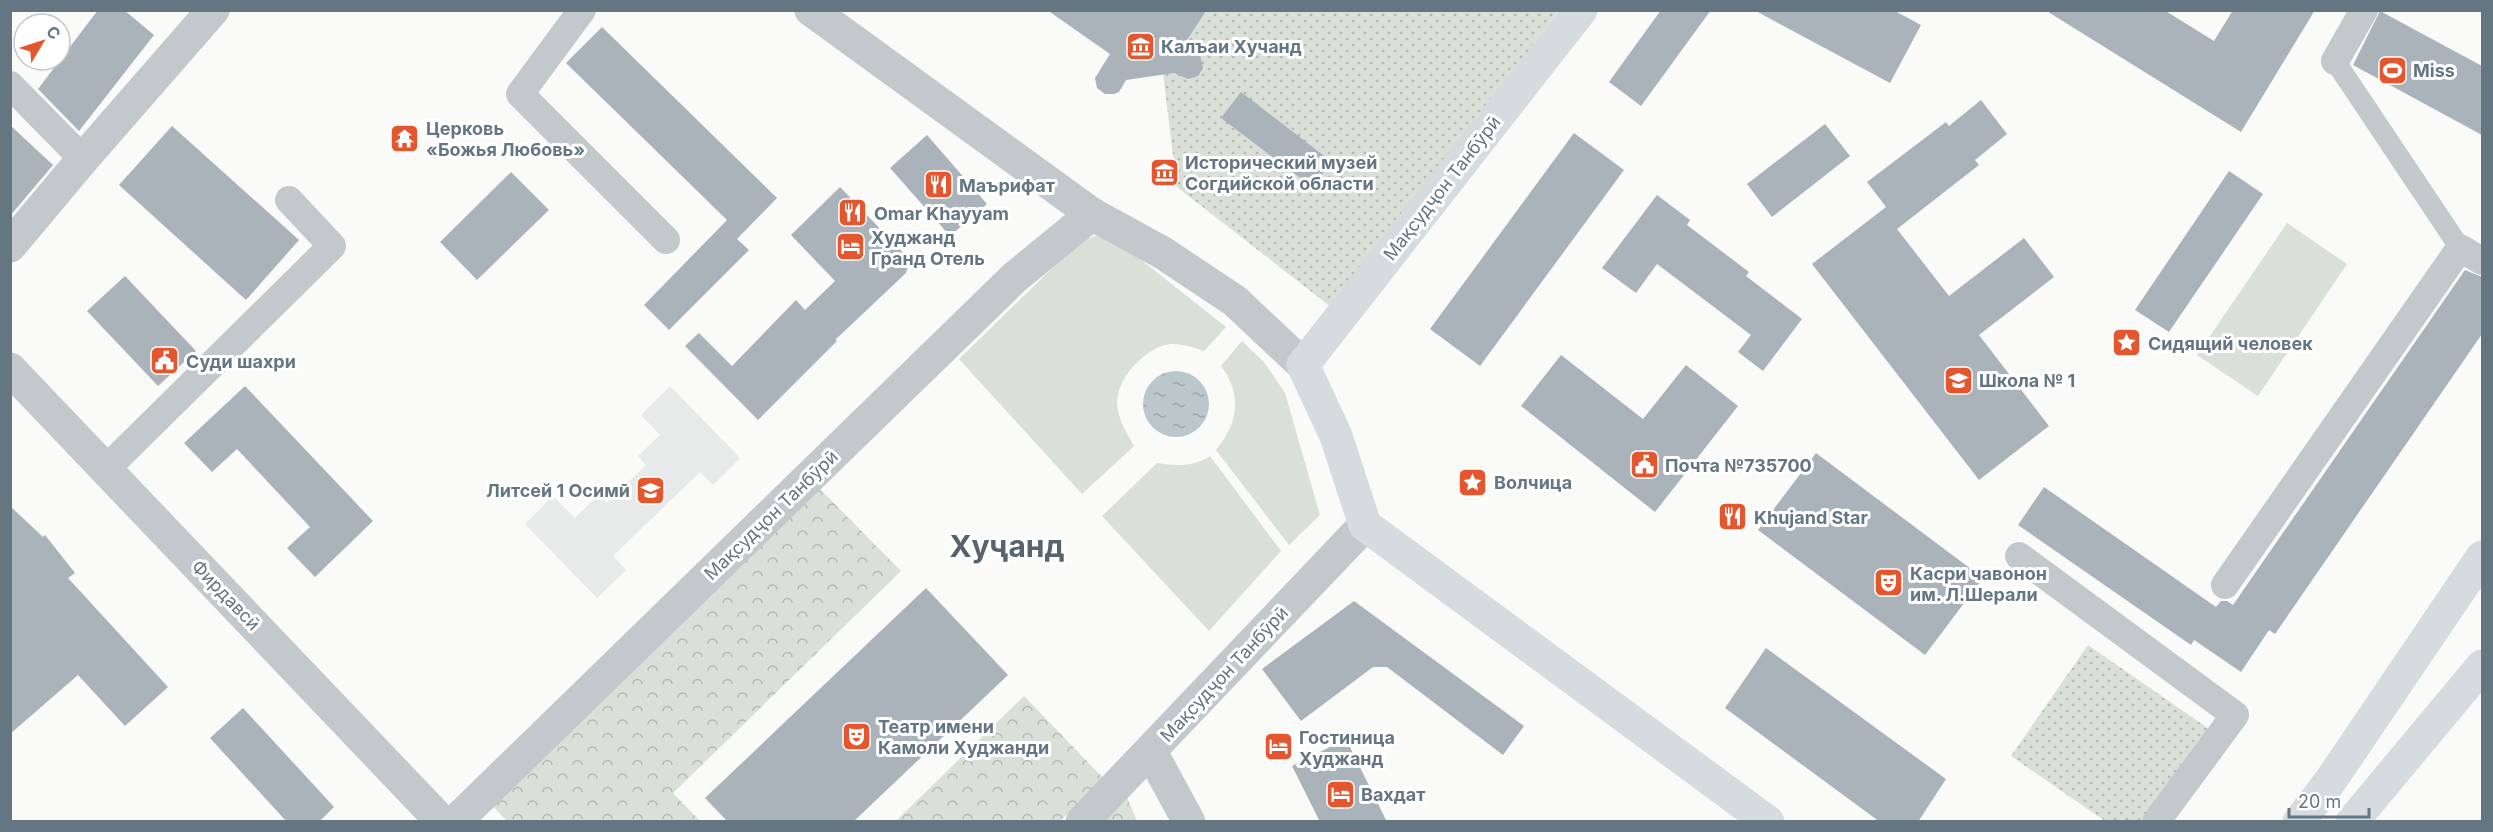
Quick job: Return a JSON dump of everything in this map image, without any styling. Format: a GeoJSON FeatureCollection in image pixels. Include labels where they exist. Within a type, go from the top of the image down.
{"type":"FeatureCollection","features":[{"type":"Feature","properties":{"kind":"main road","name":"Мақсудҷон Танбӯрӣ"},"geometry":{"type":"LineString","coordinates":[[1303,365],[1581,10]]}},
{"type":"Feature","properties":{"kind":"main road"},"geometry":{"type":"LineString","coordinates":[[1303,365],[1336,436],[1365,525],[1768,822]]}},
{"type":"Feature","properties":{"kind":"main road"},"geometry":{"type":"LineString","coordinates":[[2299,822],[2331,780],[2482,557]]}},
{"type":"Feature","properties":{"kind":"main road"},"geometry":{"type":"LineString","coordinates":[[2352,822],[2482,666]]}},
{"type":"Feature","properties":{"kind":"street"},"geometry":{"type":"LineString","coordinates":[[10,246],[82,159],[213,10]]}},
{"type":"Feature","properties":{"kind":"street"},"geometry":{"type":"LineString","coordinates":[[582,10],[520,94],[666,240]]}},
{"type":"Feature","properties":{"kind":"street"},"geometry":{"type":"LineString","coordinates":[[811,10],[1092,214],[1164,253],[1235,301],[1303,365]]}},
{"type":"Feature","properties":{"kind":"street"},"geometry":{"type":"LineString","coordinates":[[2225,585],[2476,255],[2336,61],[2364,10]]}},
{"type":"Feature","properties":{"kind":"street"},"geometry":{"type":"LineString","coordinates":[[10,85],[82,159]]}},
{"type":"Feature","properties":{"kind":"street"},"geometry":{"type":"LineString","coordinates":[[106,469],[332,246],[289,200]]}},
{"type":"Feature","properties":{"kind":"street","name":"Мақсудҷон Танбӯрӣ"},"geometry":{"type":"LineString","coordinates":[[455,822],[1014,278],[1092,214]]}},
{"type":"Feature","properties":{"kind":"street","name":"Фирдавсӣ"},"geometry":{"type":"LineString","coordinates":[[10,369],[442,822]]}},
{"type":"Feature","properties":{"kind":"street","name":"Мақсудҷон Танбӯрӣ"},"geometry":{"type":"LineString","coordinates":[[1082,822],[1365,525]]}},
{"type":"Feature","properties":{"kind":"street"},"geometry":{"type":"LineString","coordinates":[[2019,556],[2235,715],[2156,822]]}},
{"type":"Feature","properties":{"kind":"street"},"geometry":{"type":"LineString","coordinates":[[1151,752],[1189,822]]}},
{"type":"Feature","properties":{"kind":"shaded area","name":"Литсей 1 Осимӣ"},"geometry":{"type":"Polygon","coordinates":[[[670,386],[740,458],[713,485],[700,472],[613,556],[626,570],[597,598],[525,524],[553,496],[575,518],[598,496],[607,503],[646,465],[638,456],[660,435],[641,415],[670,386]]]}},
{"type":"Feature","properties":{"kind":"green space"},"geometry":{"type":"Polygon","coordinates":[[[1207,11],[1559,11],[1331,307],[1177,187],[1163,74],[1207,11]]]}},
{"type":"Feature","properties":{"kind":"green space"},"geometry":{"type":"Polygon","coordinates":[[[2287,223],[2347,264],[2258,396],[2197,355],[2287,223]]]}},
{"type":"Feature","properties":{"kind":"green space"},"geometry":{"type":"Polygon","coordinates":[[[1101,234],[1111,236],[1226,327],[1204,351],[1183,345],[1162,346],[1146,355],[1132,368],[1118,393],[1117,408],[1134,446],[1082,494],[959,359],[1080,241],[1101,234]]]}},
{"type":"Feature","properties":{"kind":"green space"},"geometry":{"type":"Polygon","coordinates":[[[1242,341],[1264,362],[1285,393],[1320,515],[1289,545],[1216,450],[1229,430],[1235,409],[1233,388],[1221,366],[1242,341]]]}},
{"type":"Feature","properties":{"kind":"green space"},"geometry":{"type":"Polygon","coordinates":[[[1210,456],[1281,551],[1209,631],[1102,516],[1157,463],[1184,465],[1204,460],[1210,456]]]}},
{"type":"Feature","properties":{"kind":"green space"},"geometry":{"type":"Polygon","coordinates":[[[814,483],[901,571],[673,793],[700,821],[507,821],[488,801],[814,483]]]}},
{"type":"Feature","properties":{"kind":"green space"},"geometry":{"type":"Polygon","coordinates":[[[2088,645],[2209,729],[2145,821],[2105,821],[2011,756],[2088,645]]]}},
{"type":"Feature","properties":{"kind":"green space"},"geometry":{"type":"Polygon","coordinates":[[[1024,696],[1104,779],[1060,821],[895,822],[1024,696]]]}},
{"type":"Feature","properties":{"kind":"green space"},"geometry":{"type":"Polygon","coordinates":[[[1121,783],[1137,821],[1083,822],[1121,783]]]}},
{"type":"Feature","properties":{"kind":"water"},"geometry":{"type":"Polygon","coordinates":[[[1182,371],[1200,380],[1207,391],[1209,404],[1207,417],[1200,428],[1189,435],[1170,437],[1152,428],[1145,417],[1143,398],[1152,380],[1163,373],[1182,371]]]}},
{"type":"Feature","properties":{"kind":"building"},"geometry":{"type":"Polygon","coordinates":[[[98,10],[124,10],[154,35],[79,131],[38,89],[51,72],[72,72],[72,44],[98,10]]]}},
{"type":"Feature","properties":{"kind":"building","name":"Калъаи Хучанд"},"geometry":{"type":"Polygon","coordinates":[[[1047,10],[1207,10],[1185,43],[1200,54],[1203,68],[1198,76],[1188,79],[1174,73],[1126,80],[1119,92],[1105,94],[1097,88],[1095,78],[1110,54],[1047,10]]]}},
{"type":"Feature","properties":{"kind":"building"},"geometry":{"type":"Polygon","coordinates":[[[1661,10],[1711,10],[1641,106],[1609,82],[1661,10]]]}},
{"type":"Feature","properties":{"kind":"building"},"geometry":{"type":"Polygon","coordinates":[[[1754,10],[1893,10],[1921,25],[1890,83],[1754,10]]]}},
{"type":"Feature","properties":{"kind":"building"},"geometry":{"type":"Polygon","coordinates":[[[2045,10],[2164,10],[2214,41],[2233,10],[2315,10],[2241,132],[2045,10]]]}},
{"type":"Feature","properties":{"kind":"building"},"geometry":{"type":"Polygon","coordinates":[[[2380,11],[2482,66],[2482,135],[2353,65],[2380,11]]]}},
{"type":"Feature","properties":{"kind":"building"},"geometry":{"type":"Polygon","coordinates":[[[602,27],[777,198],[737,239],[749,250],[669,330],[644,305],[727,220],[566,63],[602,27]]]}},
{"type":"Feature","properties":{"kind":"building"},"geometry":{"type":"Polygon","coordinates":[[[1241,92],[1332,162],[1312,187],[1221,118],[1241,92]]]}},
{"type":"Feature","properties":{"kind":"building","name":"Школа № 1"},"geometry":{"type":"Polygon","coordinates":[[[1981,100],[2007,134],[1975,160],[1979,165],[1897,229],[1949,296],[2024,238],[2054,277],[1979,335],[2049,426],[1979,480],[1812,264],[1886,207],[1867,182],[1946,122],[1949,126],[1981,100]]]}},
{"type":"Feature","properties":{"kind":"building"},"geometry":{"type":"Polygon","coordinates":[[[1825,124],[1850,156],[1772,217],[1747,184],[1825,124]]]}},
{"type":"Feature","properties":{"kind":"building"},"geometry":{"type":"Polygon","coordinates":[[[10,125],[53,165],[10,216],[10,125]]]}},
{"type":"Feature","properties":{"kind":"building"},"geometry":{"type":"Polygon","coordinates":[[[172,126],[299,240],[246,300],[119,185],[172,126]]]}},
{"type":"Feature","properties":{"kind":"building"},"geometry":{"type":"Polygon","coordinates":[[[1574,133],[1624,170],[1480,366],[1430,329],[1574,133]]]}},
{"type":"Feature","properties":{"kind":"building","name":"Маърифат"},"geometry":{"type":"Polygon","coordinates":[[[927,135],[987,204],[950,236],[890,168],[927,135]]]}},
{"type":"Feature","properties":{"kind":"building"},"geometry":{"type":"Polygon","coordinates":[[[2229,171],[2263,194],[2169,332],[2135,310],[2229,171]]]}},
{"type":"Feature","properties":{"kind":"building"},"geometry":{"type":"Polygon","coordinates":[[[511,172],[549,210],[477,280],[440,242],[511,172]]]}},
{"type":"Feature","properties":{"kind":"building"},"geometry":{"type":"Polygon","coordinates":[[[840,187],[910,260],[906,273],[835,340],[837,341],[758,420],[685,346],[699,333],[732,366],[796,300],[805,310],[835,281],[791,235],[840,187]]]}},
{"type":"Feature","properties":{"kind":"building"},"geometry":{"type":"Polygon","coordinates":[[[1657,195],[1690,220],[1687,225],[1749,272],[1746,276],[1802,319],[1763,371],[1738,352],[1751,335],[1657,264],[1636,293],[1602,268],[1657,195]]]}},
{"type":"Feature","properties":{"kind":"building"},"geometry":{"type":"Polygon","coordinates":[[[2465,270],[2482,277],[2482,334],[2275,634],[2269,630],[2241,672],[2194,640],[2191,645],[2018,525],[2044,487],[2216,607],[2221,601],[2227,601],[2233,605],[2465,270]]]}},
{"type":"Feature","properties":{"kind":"building"},"geometry":{"type":"Polygon","coordinates":[[[125,276],[196,351],[158,386],[87,311],[125,276]]]}},
{"type":"Feature","properties":{"kind":"building","name":"Почта №735700"},"geometry":{"type":"Polygon","coordinates":[[[1561,355],[1643,419],[1686,365],[1738,406],[1655,512],[1521,406],[1561,355]]]}},
{"type":"Feature","properties":{"kind":"building"},"geometry":{"type":"Polygon","coordinates":[[[245,386],[373,521],[315,577],[287,548],[310,527],[237,449],[212,472],[184,443],[245,386]]]}},
{"type":"Feature","properties":{"kind":"building"},"geometry":{"type":"Polygon","coordinates":[[[1816,453],[1983,578],[1925,655],[1758,530],[1816,453]]]}},
{"type":"Feature","properties":{"kind":"building"},"geometry":{"type":"Polygon","coordinates":[[[10,506],[43,537],[45,535],[75,573],[68,578],[168,687],[125,726],[78,675],[10,734],[10,506]]]}},
{"type":"Feature","properties":{"kind":"building","name":"Театр имени Камоли Худжанди"},"geometry":{"type":"Polygon","coordinates":[[[926,588],[1008,675],[853,822],[728,822],[705,798],[926,588]]]}},
{"type":"Feature","properties":{"kind":"building"},"geometry":{"type":"Polygon","coordinates":[[[1354,601],[1524,726],[1503,755],[1387,667],[1373,667],[1301,721],[1262,669],[1354,601]]]}},
{"type":"Feature","properties":{"kind":"building"},"geometry":{"type":"Polygon","coordinates":[[[1766,648],[1946,779],[1918,822],[1880,822],[1725,708],[1766,648]]]}},
{"type":"Feature","properties":{"kind":"building"},"geometry":{"type":"Polygon","coordinates":[[[243,708],[334,807],[319,822],[287,822],[210,738],[243,708]]]}},
{"type":"Feature","properties":{"kind":"building","name":"Вахдат"},"geometry":{"type":"Polygon","coordinates":[[[1346,739],[1387,822],[1320,822],[1292,766],[1346,739]]]}},
{"type":"Feature","properties":{"kind":"place","name":"Калъаи Хучанд"},"geometry":{"type":"Point","coordinates":[1140,46]}},
{"type":"Feature","properties":{"kind":"place","name":"Miss"},"geometry":{"type":"Point","coordinates":[2392,70]}},
{"type":"Feature","properties":{"kind":"place","name":"Церковь «Божья Любовь»"},"geometry":{"type":"Point","coordinates":[405,138]}},
{"type":"Feature","properties":{"kind":"place","name":"Исторический музей Согдийской области"},"geometry":{"type":"Point","coordinates":[1164,172]}},
{"type":"Feature","properties":{"kind":"place","name":"Маърифат"},"geometry":{"type":"Point","coordinates":[938,185]}},
{"type":"Feature","properties":{"kind":"place","name":"Omar Khayyam"},"geometry":{"type":"Point","coordinates":[853,213]}},
{"type":"Feature","properties":{"kind":"place","name":"Худжанд Гранд Отель"},"geometry":{"type":"Point","coordinates":[850,247]}},
{"type":"Feature","properties":{"kind":"place","name":"Сидящий человек"},"geometry":{"type":"Point","coordinates":[2127,343]}},
{"type":"Feature","properties":{"kind":"place","name":"Суди шахри"},"geometry":{"type":"Point","coordinates":[165,361]}},
{"type":"Feature","properties":{"kind":"place","name":"Школа № 1"},"geometry":{"type":"Point","coordinates":[1958,380]}},
{"type":"Feature","properties":{"kind":"place","name":"Почта №735700"},"geometry":{"type":"Point","coordinates":[1644,465]}},
{"type":"Feature","properties":{"kind":"place","name":"Волчица"},"geometry":{"type":"Point","coordinates":[1473,482]}},
{"type":"Feature","properties":{"kind":"place","name":"Литсей 1 Осимӣ"},"geometry":{"type":"Point","coordinates":[651,490]}},
{"type":"Feature","properties":{"kind":"place","name":"Khujand Star"},"geometry":{"type":"Point","coordinates":[1733,517]}},
{"type":"Feature","properties":{"kind":"place","name":"Касри чавонон им. Л.Шерали"},"geometry":{"type":"Point","coordinates":[1889,583]}},
{"type":"Feature","properties":{"kind":"place","name":"Театр имени Камоли Худжанди"},"geometry":{"type":"Point","coordinates":[857,736]}},
{"type":"Feature","properties":{"kind":"place","name":"Гостиница Худжанд"},"geometry":{"type":"Point","coordinates":[1278,747]}},
{"type":"Feature","properties":{"kind":"place","name":"Вахдат"},"geometry":{"type":"Point","coordinates":[1340,794]}},
{"type":"Feature","properties":{"kind":"district","name":"Хуҷанд"},"geometry":{"type":"Point","coordinates":[1007,546]}}]}
